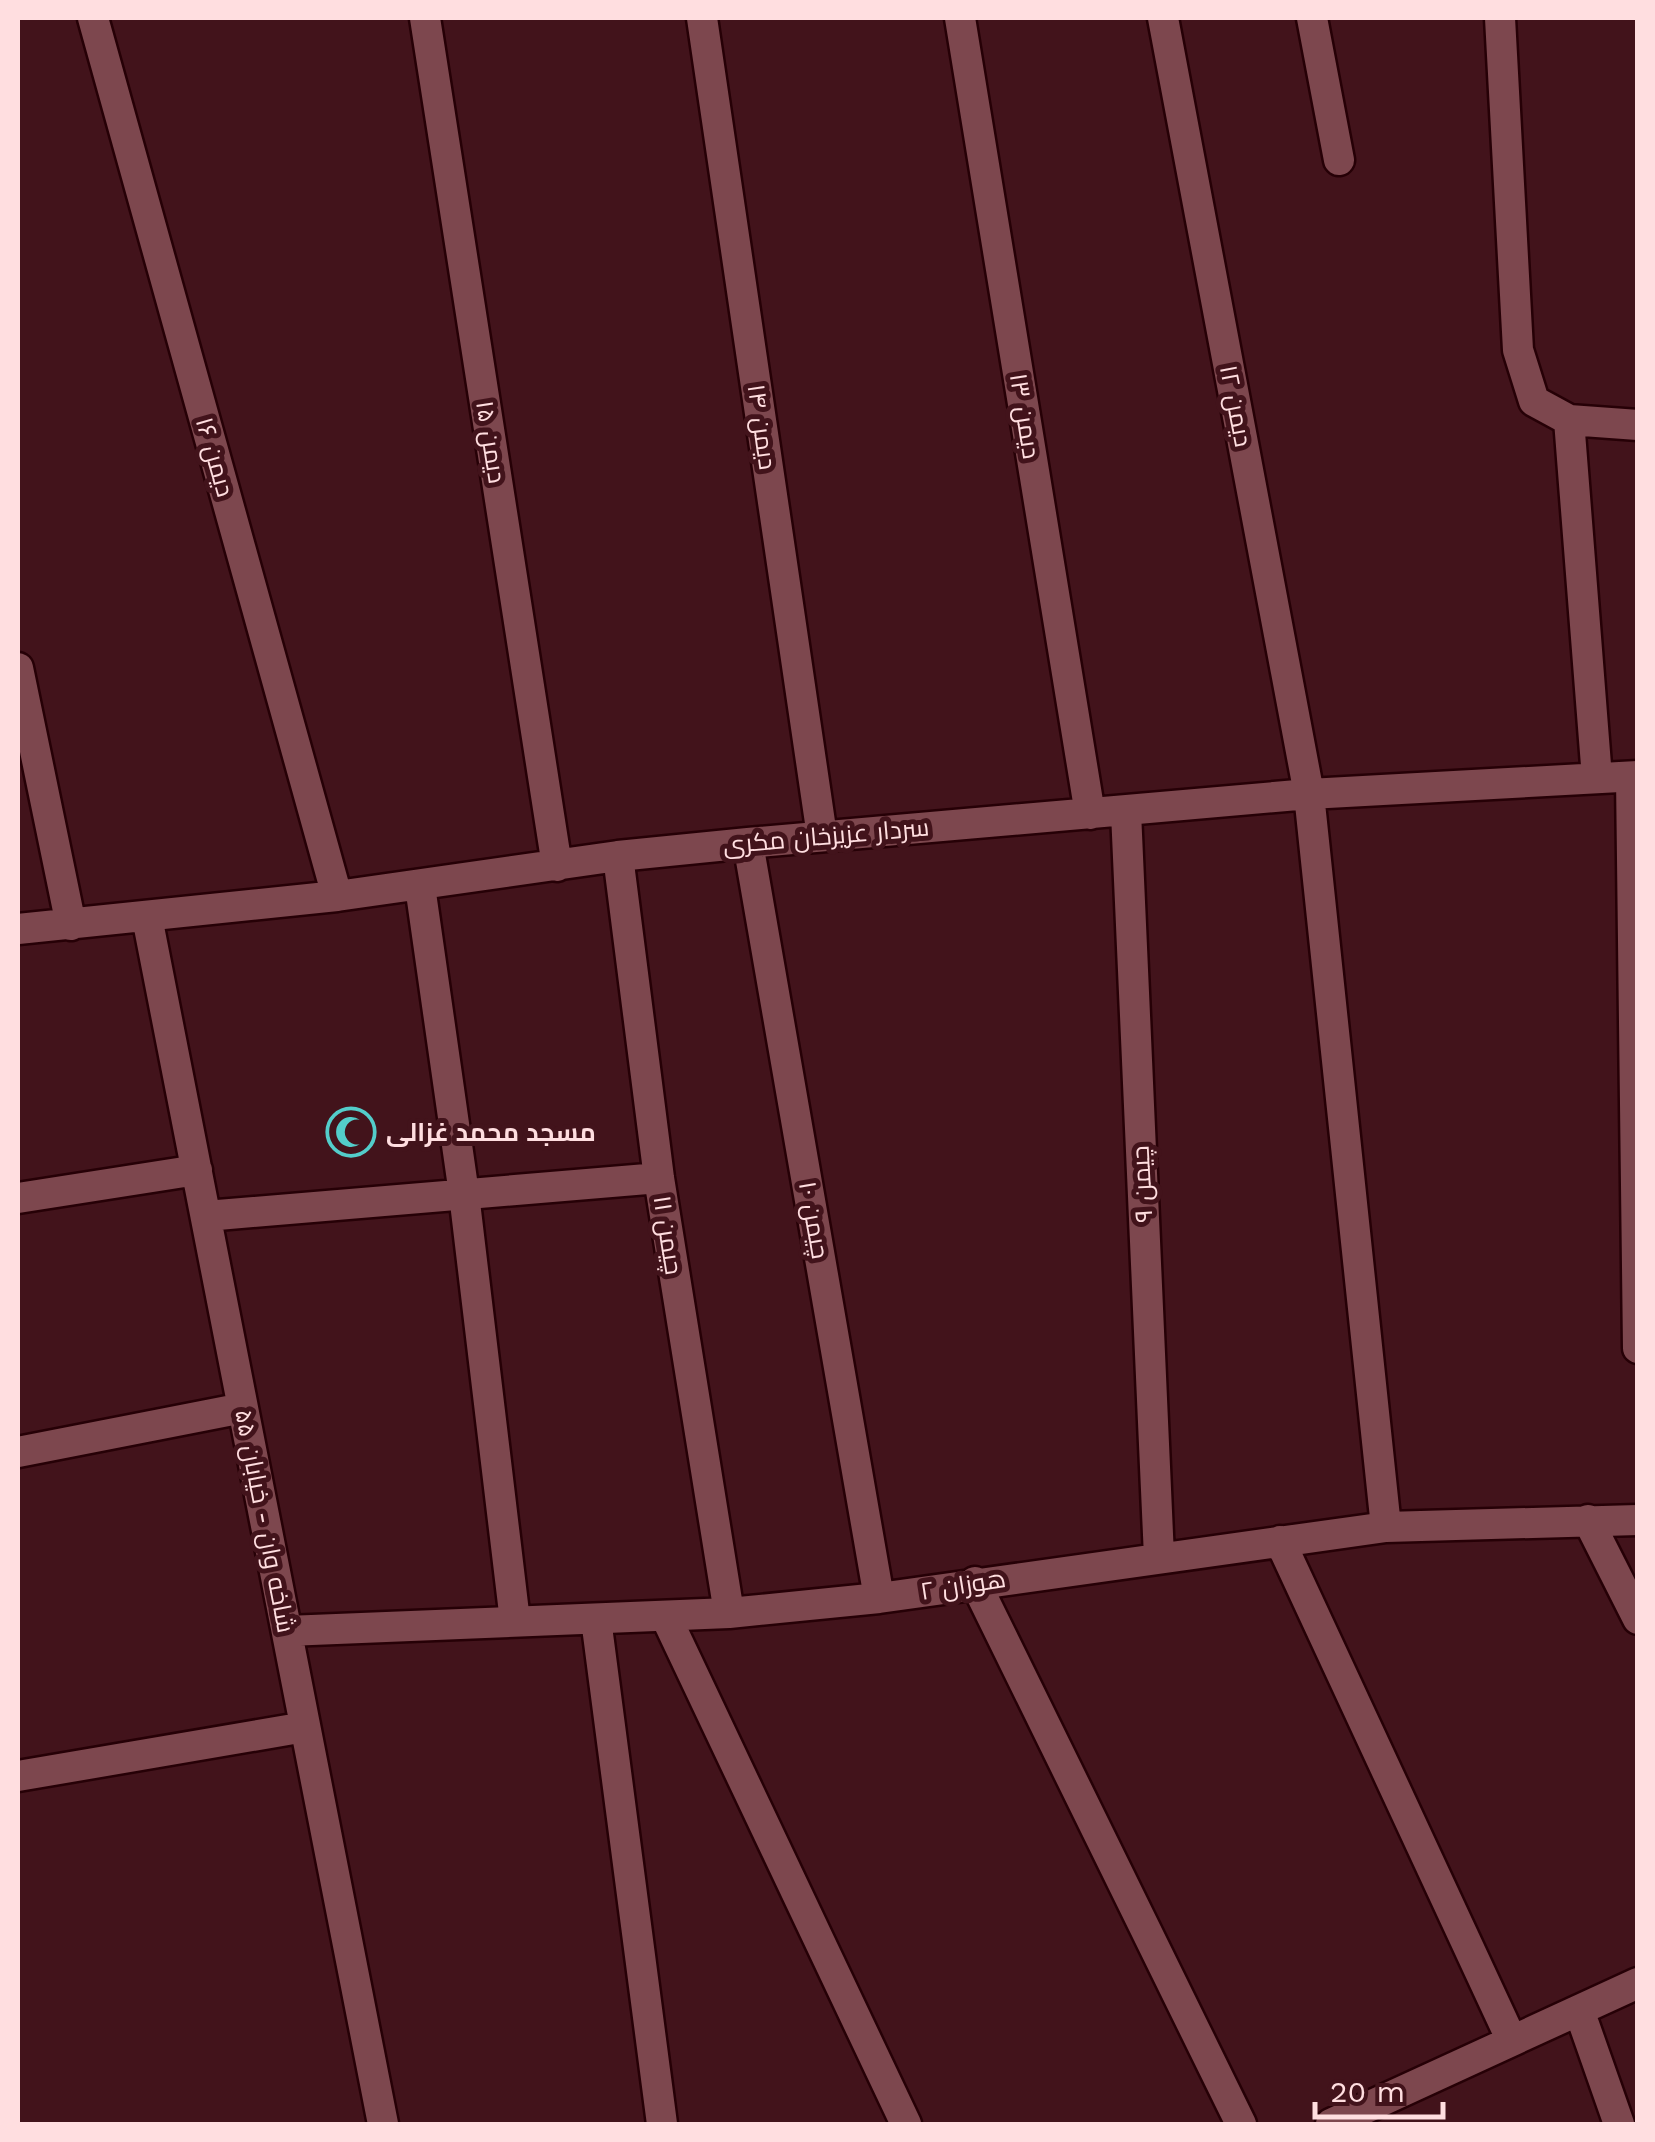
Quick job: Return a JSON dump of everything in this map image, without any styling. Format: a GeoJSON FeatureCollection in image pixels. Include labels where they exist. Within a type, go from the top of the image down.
{"type":"FeatureCollection","features":[{"type":"Feature","properties":{"kind":"street","name":"دیمن ۱۶"},"geometry":{"type":"LineString","coordinates":[[94,18],[337,896]]}},
{"type":"Feature","properties":{"kind":"street","name":"دیمن ۱۵"},"geometry":{"type":"LineString","coordinates":[[424,18],[557,866]]}},
{"type":"Feature","properties":{"kind":"street","name":"دیمن ۱۴"},"geometry":{"type":"LineString","coordinates":[[702,18],[822,836]]}},
{"type":"Feature","properties":{"kind":"street","name":"دیمن ۱۳"},"geometry":{"type":"LineString","coordinates":[[960,18],[1090,814]]}},
{"type":"Feature","properties":{"kind":"street","name":"دیمن ۱۲"},"geometry":{"type":"LineString","coordinates":[[1164,18],[1309,794],[1386,1527]]}},
{"type":"Feature","properties":{"kind":"street"},"geometry":{"type":"LineString","coordinates":[[1312,18],[1340,160]]}},
{"type":"Feature","properties":{"kind":"street"},"geometry":{"type":"LineString","coordinates":[[1500,18],[1518,350],[1534,401],[1569,420],[1638,424]]}},
{"type":"Feature","properties":{"kind":"street"},"geometry":{"type":"LineString","coordinates":[[1569,420],[1597,778]]}},
{"type":"Feature","properties":{"kind":"street"},"geometry":{"type":"LineString","coordinates":[[18,668],[70,925]]}},
{"type":"Feature","properties":{"kind":"street","name":"سردار عزیزخان مکری"},"geometry":{"type":"LineString","coordinates":[[18,929],[337,896],[618,856],[748,842],[1309,794],[1634,776]]}},
{"type":"Feature","properties":{"kind":"street"},"geometry":{"type":"LineString","coordinates":[[1634,776],[1638,1348]]}},
{"type":"Feature","properties":{"kind":"street","name":"چیمن ۹"},"geometry":{"type":"LineString","coordinates":[[1126,812],[1159,1557]]}},
{"type":"Feature","properties":{"kind":"street","name":"چیمن ۱۰"},"geometry":{"type":"LineString","coordinates":[[748,842],[879,1598]]}},
{"type":"Feature","properties":{"kind":"street","name":"چیمن ۱۱"},"geometry":{"type":"LineString","coordinates":[[618,856],[659,1178],[729,1614]]}},
{"type":"Feature","properties":{"kind":"street"},"geometry":{"type":"LineString","coordinates":[[420,886],[464,1194],[515,1621]]}},
{"type":"Feature","properties":{"kind":"street","name":"شاخه وان - خیابان ۵۵"},"geometry":{"type":"LineString","coordinates":[[147,918],[383,2124]]}},
{"type":"Feature","properties":{"kind":"street"},"geometry":{"type":"LineString","coordinates":[[18,1198],[197,1170]]}},
{"type":"Feature","properties":{"kind":"street"},"geometry":{"type":"LineString","coordinates":[[206,1216],[659,1178]]}},
{"type":"Feature","properties":{"kind":"street"},"geometry":{"type":"LineString","coordinates":[[18,1452],[243,1408]]}},
{"type":"Feature","properties":{"kind":"street"},"geometry":{"type":"LineString","coordinates":[[1588,1520],[1638,1619]]}},
{"type":"Feature","properties":{"kind":"street","name":"هوزان ۲"},"geometry":{"type":"LineString","coordinates":[[286,1631],[729,1614],[879,1598],[1386,1527],[1638,1520]]}},
{"type":"Feature","properties":{"kind":"street"},"geometry":{"type":"LineString","coordinates":[[1280,1541],[1512,2041]]}},
{"type":"Feature","properties":{"kind":"street"},"geometry":{"type":"LineString","coordinates":[[975,1582],[1240,2124]]}},
{"type":"Feature","properties":{"kind":"street"},"geometry":{"type":"LineString","coordinates":[[666,1617],[906,2124]]}},
{"type":"Feature","properties":{"kind":"street"},"geometry":{"type":"LineString","coordinates":[[596,1619],[662,2124]]}},
{"type":"Feature","properties":{"kind":"street"},"geometry":{"type":"LineString","coordinates":[[18,1776],[305,1728]]}},
{"type":"Feature","properties":{"kind":"street"},"geometry":{"type":"LineString","coordinates":[[1331,2124],[1638,1984]]}},
{"type":"Feature","properties":{"kind":"street"},"geometry":{"type":"LineString","coordinates":[[1579,2010],[1618,2124]]}},
{"type":"Feature","properties":{"kind":"place","name":"مسجد محمد غزالی"},"geometry":{"type":"Point","coordinates":[351,1132]}}]}
